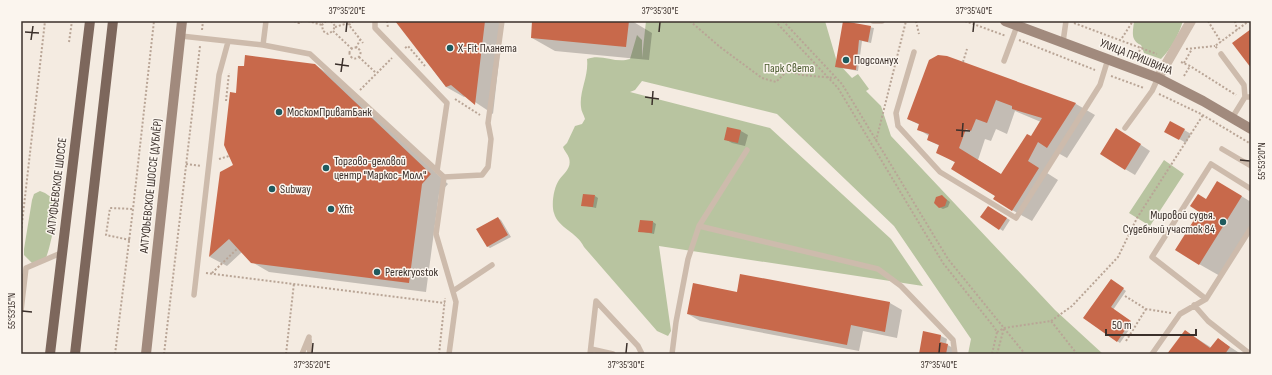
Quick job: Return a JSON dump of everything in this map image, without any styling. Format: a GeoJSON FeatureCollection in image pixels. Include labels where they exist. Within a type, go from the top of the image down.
{"type":"FeatureCollection","features":[{"type":"Feature","properties":{"kind":"main road","name":"АЛТУФЬЕВСКОЕ ШОССЕ"},"geometry":{"type":"LineString","coordinates":[[50,354],[90,21]]}},
{"type":"Feature","properties":{"kind":"main road"},"geometry":{"type":"LineString","coordinates":[[75,354],[113,21]]}},
{"type":"Feature","properties":{"kind":"main road","name":"АЛТУФЬЕВСКОЕ ШОССЕ (ДУБЛЁР)"},"geometry":{"type":"LineString","coordinates":[[146,354],[182,21]]}},
{"type":"Feature","properties":{"kind":"main road","name":"УЛИЦА ПРИШВИНА"},"geometry":{"type":"LineString","coordinates":[[1005,21],[1158,78],[1251,129]]}},
{"type":"Feature","properties":{"kind":"street"},"geometry":{"type":"LineString","coordinates":[[1158,78],[1191,21]]}},
{"type":"Feature","properties":{"kind":"lane"},"geometry":{"type":"LineString","coordinates":[[263,45],[266,21]]}},
{"type":"Feature","properties":{"kind":"lane"},"geometry":{"type":"LineString","coordinates":[[375,21],[375,28],[447,103],[437,171]]}},
{"type":"Feature","properties":{"kind":"lane"},"geometry":{"type":"LineString","coordinates":[[181,36],[263,45],[310,54],[444,177],[482,174],[488,167],[492,139],[488,123],[502,21]]}},
{"type":"Feature","properties":{"kind":"lane"},"geometry":{"type":"LineString","coordinates":[[873,21],[882,21]]}},
{"type":"Feature","properties":{"kind":"lane"},"geometry":{"type":"LineString","coordinates":[[1063,42],[1066,21]]}},
{"type":"Feature","properties":{"kind":"lane"},"geometry":{"type":"LineString","coordinates":[[1004,61],[1016,24]]}},
{"type":"Feature","properties":{"kind":"lane"},"geometry":{"type":"LineString","coordinates":[[194,295],[219,75],[228,42]]}},
{"type":"Feature","properties":{"kind":"lane"},"geometry":{"type":"LineString","coordinates":[[914,52],[896,113],[898,126],[940,172],[1016,218],[1100,85],[1108,59]]}},
{"type":"Feature","properties":{"kind":"lane"},"geometry":{"type":"LineString","coordinates":[[1221,54],[1244,85],[1244,98],[1232,118]]}},
{"type":"Feature","properties":{"kind":"lane"},"geometry":{"type":"LineString","coordinates":[[1125,128],[1152,91],[1158,78]]}},
{"type":"Feature","properties":{"kind":"lane"},"geometry":{"type":"LineString","coordinates":[[1244,98],[1251,97]]}},
{"type":"Feature","properties":{"kind":"lane"},"geometry":{"type":"LineString","coordinates":[[1222,149],[1251,166]]}},
{"type":"Feature","properties":{"kind":"lane"},"geometry":{"type":"LineString","coordinates":[[672,354],[676,322],[688,259],[699,226],[748,150]]}},
{"type":"Feature","properties":{"kind":"lane"},"geometry":{"type":"LineString","coordinates":[[1206,299],[1152,257],[1211,164],[1251,189]]}},
{"type":"Feature","properties":{"kind":"lane"},"geometry":{"type":"LineString","coordinates":[[444,177],[436,234],[456,302],[449,354]]}},
{"type":"Feature","properties":{"kind":"lane"},"geometry":{"type":"LineString","coordinates":[[699,226],[878,269],[901,286],[953,340],[955,354]]}},
{"type":"Feature","properties":{"kind":"lane"},"geometry":{"type":"LineString","coordinates":[[1152,354],[1180,314],[1206,299],[1251,228]]}},
{"type":"Feature","properties":{"kind":"lane"},"geometry":{"type":"LineString","coordinates":[[21,311],[23,268],[62,253]]}},
{"type":"Feature","properties":{"kind":"lane"},"geometry":{"type":"LineString","coordinates":[[453,291],[492,265]]}},
{"type":"Feature","properties":{"kind":"lane"},"geometry":{"type":"LineString","coordinates":[[613,354],[590,352],[596,301],[638,346],[642,354]]}},
{"type":"Feature","properties":{"kind":"lane"},"geometry":{"type":"LineString","coordinates":[[1194,305],[1208,321],[1250,354]]}},
{"type":"Feature","properties":{"kind":"lane"},"geometry":{"type":"LineString","coordinates":[[302,354],[309,337],[310,354]]}},
{"type":"Feature","properties":{"kind":"path"},"geometry":{"type":"LineString","coordinates":[[21,232],[45,21]]}},
{"type":"Feature","properties":{"kind":"path"},"geometry":{"type":"LineString","coordinates":[[69,42],[72,21]]}},
{"type":"Feature","properties":{"kind":"path"},"geometry":{"type":"LineString","coordinates":[[115,354],[130,240],[154,21]]}},
{"type":"Feature","properties":{"kind":"path"},"geometry":{"type":"LineString","coordinates":[[164,354],[203,21]]}},
{"type":"Feature","properties":{"kind":"path"},"geometry":{"type":"LineString","coordinates":[[294,21],[299,23],[302,21]]}},
{"type":"Feature","properties":{"kind":"path"},"geometry":{"type":"LineString","coordinates":[[308,21],[322,25]]}},
{"type":"Feature","properties":{"kind":"path"},"geometry":{"type":"LineString","coordinates":[[322,25],[326,21]]}},
{"type":"Feature","properties":{"kind":"path"},"geometry":{"type":"LineString","coordinates":[[331,21],[335,27]]}},
{"type":"Feature","properties":{"kind":"path"},"geometry":{"type":"LineString","coordinates":[[349,25],[353,21]]}},
{"type":"Feature","properties":{"kind":"path"},"geometry":{"type":"LineString","coordinates":[[387,21],[388,28]]}},
{"type":"Feature","properties":{"kind":"path"},"geometry":{"type":"LineString","coordinates":[[690,21],[720,47],[762,78],[776,82],[780,80],[787,71]]}},
{"type":"Feature","properties":{"kind":"path"},"geometry":{"type":"LineString","coordinates":[[775,21],[838,88],[943,263],[997,332]]}},
{"type":"Feature","properties":{"kind":"path"},"geometry":{"type":"LineString","coordinates":[[782,21],[842,84],[948,259],[1025,354]]}},
{"type":"Feature","properties":{"kind":"path"},"geometry":{"type":"LineString","coordinates":[[876,141],[906,21]]}},
{"type":"Feature","properties":{"kind":"path"},"geometry":{"type":"LineString","coordinates":[[916,21],[919,34]]}},
{"type":"Feature","properties":{"kind":"path"},"geometry":{"type":"LineString","coordinates":[[1069,21],[1121,39],[1157,54]]}},
{"type":"Feature","properties":{"kind":"path"},"geometry":{"type":"LineString","coordinates":[[1121,39],[1133,21]]}},
{"type":"Feature","properties":{"kind":"path"},"geometry":{"type":"LineString","coordinates":[[1208,21],[1221,42]]}},
{"type":"Feature","properties":{"kind":"path"},"geometry":{"type":"LineString","coordinates":[[1235,21],[1237,30]]}},
{"type":"Feature","properties":{"kind":"path"},"geometry":{"type":"LineString","coordinates":[[1176,49],[1192,49],[1215,46],[1249,21]]}},
{"type":"Feature","properties":{"kind":"path"},"geometry":{"type":"LineString","coordinates":[[333,32],[335,27],[344,22],[349,25],[363,43]]}},
{"type":"Feature","properties":{"kind":"path"},"geometry":{"type":"LineString","coordinates":[[322,25],[325,33],[333,32],[352,49]]}},
{"type":"Feature","properties":{"kind":"path"},"geometry":{"type":"LineString","coordinates":[[356,48],[360,39]]}},
{"type":"Feature","properties":{"kind":"path"},"geometry":{"type":"LineString","coordinates":[[408,46],[427,70],[406,48],[408,46]]}},
{"type":"Feature","properties":{"kind":"path"},"geometry":{"type":"LineString","coordinates":[[1215,46],[1221,54]]}},
{"type":"Feature","properties":{"kind":"path"},"geometry":{"type":"LineString","coordinates":[[352,49],[356,48]]}},
{"type":"Feature","properties":{"kind":"path"},"geometry":{"type":"LineString","coordinates":[[356,48],[360,51],[359,57]]}},
{"type":"Feature","properties":{"kind":"path"},"geometry":{"type":"LineString","coordinates":[[1136,59],[1141,48]]}},
{"type":"Feature","properties":{"kind":"path"},"geometry":{"type":"LineString","coordinates":[[352,49],[350,53],[352,57],[359,57],[376,73]]}},
{"type":"Feature","properties":{"kind":"path"},"geometry":{"type":"LineString","coordinates":[[963,62],[967,49]]}},
{"type":"Feature","properties":{"kind":"path"},"geometry":{"type":"LineString","coordinates":[[1184,64],[1192,49]]}},
{"type":"Feature","properties":{"kind":"path"},"geometry":{"type":"LineString","coordinates":[[355,95],[394,56]]}},
{"type":"Feature","properties":{"kind":"path"},"geometry":{"type":"LineString","coordinates":[[1181,62],[1244,98]]}},
{"type":"Feature","properties":{"kind":"path"},"geometry":{"type":"LineString","coordinates":[[1184,76],[1190,66]]}},
{"type":"Feature","properties":{"kind":"path"},"geometry":{"type":"LineString","coordinates":[[780,68],[801,75],[836,78]]}},
{"type":"Feature","properties":{"kind":"path"},"geometry":{"type":"LineString","coordinates":[[449,95],[484,118]]}},
{"type":"Feature","properties":{"kind":"path"},"geometry":{"type":"LineString","coordinates":[[992,354],[997,332],[1004,328],[1051,321],[1072,306],[1118,257],[1137,218],[1203,115]]}},
{"type":"Feature","properties":{"kind":"path"},"geometry":{"type":"LineString","coordinates":[[219,158],[228,156]]}},
{"type":"Feature","properties":{"kind":"path"},"geometry":{"type":"LineString","coordinates":[[130,240],[106,234],[110,208],[133,209]]}},
{"type":"Feature","properties":{"kind":"path"},"geometry":{"type":"LineString","coordinates":[[212,273],[237,249]]}},
{"type":"Feature","properties":{"kind":"path"},"geometry":{"type":"LineString","coordinates":[[204,273],[294,283],[444,303]]}},
{"type":"Feature","properties":{"kind":"path"},"geometry":{"type":"LineString","coordinates":[[286,354],[294,283]]}},
{"type":"Feature","properties":{"kind":"path"},"geometry":{"type":"LineString","coordinates":[[1125,296],[1146,309],[1180,314]]}},
{"type":"Feature","properties":{"kind":"path"},"geometry":{"type":"LineString","coordinates":[[439,354],[445,297]]}},
{"type":"Feature","properties":{"kind":"path"},"geometry":{"type":"LineString","coordinates":[[1126,341],[1146,309]]}},
{"type":"Feature","properties":{"kind":"path"},"geometry":{"type":"LineString","coordinates":[[1051,321],[1077,354]]}},
{"type":"Feature","properties":{"kind":"path"},"geometry":{"type":"LineString","coordinates":[[998,354],[1004,328]]}},
{"type":"Feature","properties":{"kind":"green space","name":"Парк Света"},"geometry":{"type":"Polygon","coordinates":[[[646,21],[825,21],[837,62],[852,78],[858,74],[869,89],[866,91],[881,106],[891,136],[1055,310],[1103,354],[968,354],[971,339],[894,226],[777,114],[642,81],[635,90],[630,92],[770,128],[891,239],[923,286],[659,246],[671,331],[668,336],[657,331],[577,237],[559,223],[554,213],[553,205],[557,183],[567,170],[570,162],[563,147],[567,143],[575,126],[582,124],[585,119],[581,110],[581,95],[587,71],[587,59],[598,57],[619,60],[630,59],[637,35],[642,40],[642,58],[646,21]]]}},
{"type":"Feature","properties":{"kind":"green space"},"geometry":{"type":"Polygon","coordinates":[[[1134,21],[1183,21],[1174,42],[1161,59],[1144,53],[1141,45],[1135,41],[1133,35],[1134,21]]]}},
{"type":"Feature","properties":{"kind":"green space"},"geometry":{"type":"Polygon","coordinates":[[[1164,160],[1184,174],[1150,226],[1129,213],[1164,160]]]}},
{"type":"Feature","properties":{"kind":"green space"},"geometry":{"type":"Polygon","coordinates":[[[40,191],[58,202],[57,213],[46,257],[42,261],[33,264],[24,255],[24,249],[32,200],[34,194],[40,191]]]}},
{"type":"Feature","properties":{"kind":"building","name":"X-Fit Планета"},"geometry":{"type":"Polygon","coordinates":[[[395,21],[485,21],[475,105],[451,85],[446,87],[395,21]]]}},
{"type":"Feature","properties":{"kind":"building"},"geometry":{"type":"Polygon","coordinates":[[[532,21],[629,21],[626,47],[531,38],[532,21]]]}},
{"type":"Feature","properties":{"kind":"building"},"geometry":{"type":"Polygon","coordinates":[[[843,21],[871,26],[868,42],[859,40],[856,70],[835,67],[843,21]]]}},
{"type":"Feature","properties":{"kind":"building"},"geometry":{"type":"Polygon","coordinates":[[[1251,29],[1251,68],[1232,43],[1251,29]]]}},
{"type":"Feature","properties":{"kind":"building","name":"Торгово-деловой центр \"Маркос-Молл\""},"geometry":{"type":"Polygon","coordinates":[[[245,55],[315,64],[431,174],[422,184],[409,283],[251,263],[229,239],[209,257],[220,172],[233,165],[224,145],[230,92],[236,93],[238,66],[244,66],[245,55]]]}},
{"type":"Feature","properties":{"kind":"building"},"geometry":{"type":"Polygon","coordinates":[[[938,55],[947,56],[1076,103],[1047,148],[1038,142],[1028,161],[1039,168],[1012,211],[993,199],[995,196],[951,169],[955,162],[936,153],[939,145],[927,140],[929,134],[917,130],[919,124],[907,119],[929,60],[938,55]],[[996,100],[987,123],[976,119],[971,131],[966,129],[959,148],[1001,174],[1027,134],[1031,136],[1042,118],[1012,109],[1012,106],[996,100]]]}},
{"type":"Feature","properties":{"kind":"building"},"geometry":{"type":"Polygon","coordinates":[[[1170,121],[1185,129],[1179,140],[1164,132],[1170,121]]]}},
{"type":"Feature","properties":{"kind":"building"},"geometry":{"type":"Polygon","coordinates":[[[727,127],[741,130],[738,143],[724,140],[727,127]]]}},
{"type":"Feature","properties":{"kind":"building"},"geometry":{"type":"Polygon","coordinates":[[[1116,128],[1141,144],[1125,170],[1100,154],[1116,128]]]}},
{"type":"Feature","properties":{"kind":"building"},"geometry":{"type":"Polygon","coordinates":[[[1217,181],[1242,196],[1199,265],[1175,250],[1199,212],[1190,206],[1198,194],[1206,199],[1217,181]]]}},
{"type":"Feature","properties":{"kind":"building"},"geometry":{"type":"Polygon","coordinates":[[[583,194],[595,195],[593,207],[581,206],[583,194]]]}},
{"type":"Feature","properties":{"kind":"building"},"geometry":{"type":"Polygon","coordinates":[[[942,195],[947,200],[945,206],[939,208],[934,203],[936,197],[942,195]]]}},
{"type":"Feature","properties":{"kind":"building"},"geometry":{"type":"Polygon","coordinates":[[[988,206],[1007,218],[999,230],[980,217],[988,206]]]}},
{"type":"Feature","properties":{"kind":"building"},"geometry":{"type":"Polygon","coordinates":[[[498,217],[508,235],[487,247],[476,229],[498,217]]]}},
{"type":"Feature","properties":{"kind":"building"},"geometry":{"type":"Polygon","coordinates":[[[640,220],[653,221],[652,233],[638,232],[640,220]]]}},
{"type":"Feature","properties":{"kind":"building"},"geometry":{"type":"Polygon","coordinates":[[[740,274],[890,302],[885,332],[851,325],[847,345],[687,314],[693,283],[737,292],[740,274]]]}},
{"type":"Feature","properties":{"kind":"building"},"geometry":{"type":"Polygon","coordinates":[[[1111,279],[1124,288],[1111,307],[1131,321],[1117,342],[1083,318],[1111,279]]]}},
{"type":"Feature","properties":{"kind":"building"},"geometry":{"type":"Polygon","coordinates":[[[1185,330],[1210,348],[1218,338],[1230,347],[1225,354],[1167,354],[1185,330]]]}},
{"type":"Feature","properties":{"kind":"building"},"geometry":{"type":"Polygon","coordinates":[[[923,331],[941,335],[940,342],[948,344],[946,354],[919,354],[923,331]]]}},
{"type":"Feature","properties":{"kind":"place","name":"X-Fit Планета"},"geometry":{"type":"Point","coordinates":[450,48]}},
{"type":"Feature","properties":{"kind":"place","name":"Подсолнух"},"geometry":{"type":"Point","coordinates":[846,60]}},
{"type":"Feature","properties":{"kind":"place","name":"МоскомПриватБанк"},"geometry":{"type":"Point","coordinates":[279,112]}},
{"type":"Feature","properties":{"kind":"place","name":"Торгово-деловой центр \"Маркос-Молл\""},"geometry":{"type":"Point","coordinates":[326,168]}},
{"type":"Feature","properties":{"kind":"place","name":"Subway"},"geometry":{"type":"Point","coordinates":[272,189]}},
{"type":"Feature","properties":{"kind":"place","name":"Xfit"},"geometry":{"type":"Point","coordinates":[331,209]}},
{"type":"Feature","properties":{"kind":"place","name":"Мировой судья. Судебный участок 84"},"geometry":{"type":"Point","coordinates":[1223,222]}},
{"type":"Feature","properties":{"kind":"place","name":"Perekryostok"},"geometry":{"type":"Point","coordinates":[377,272]}}]}
